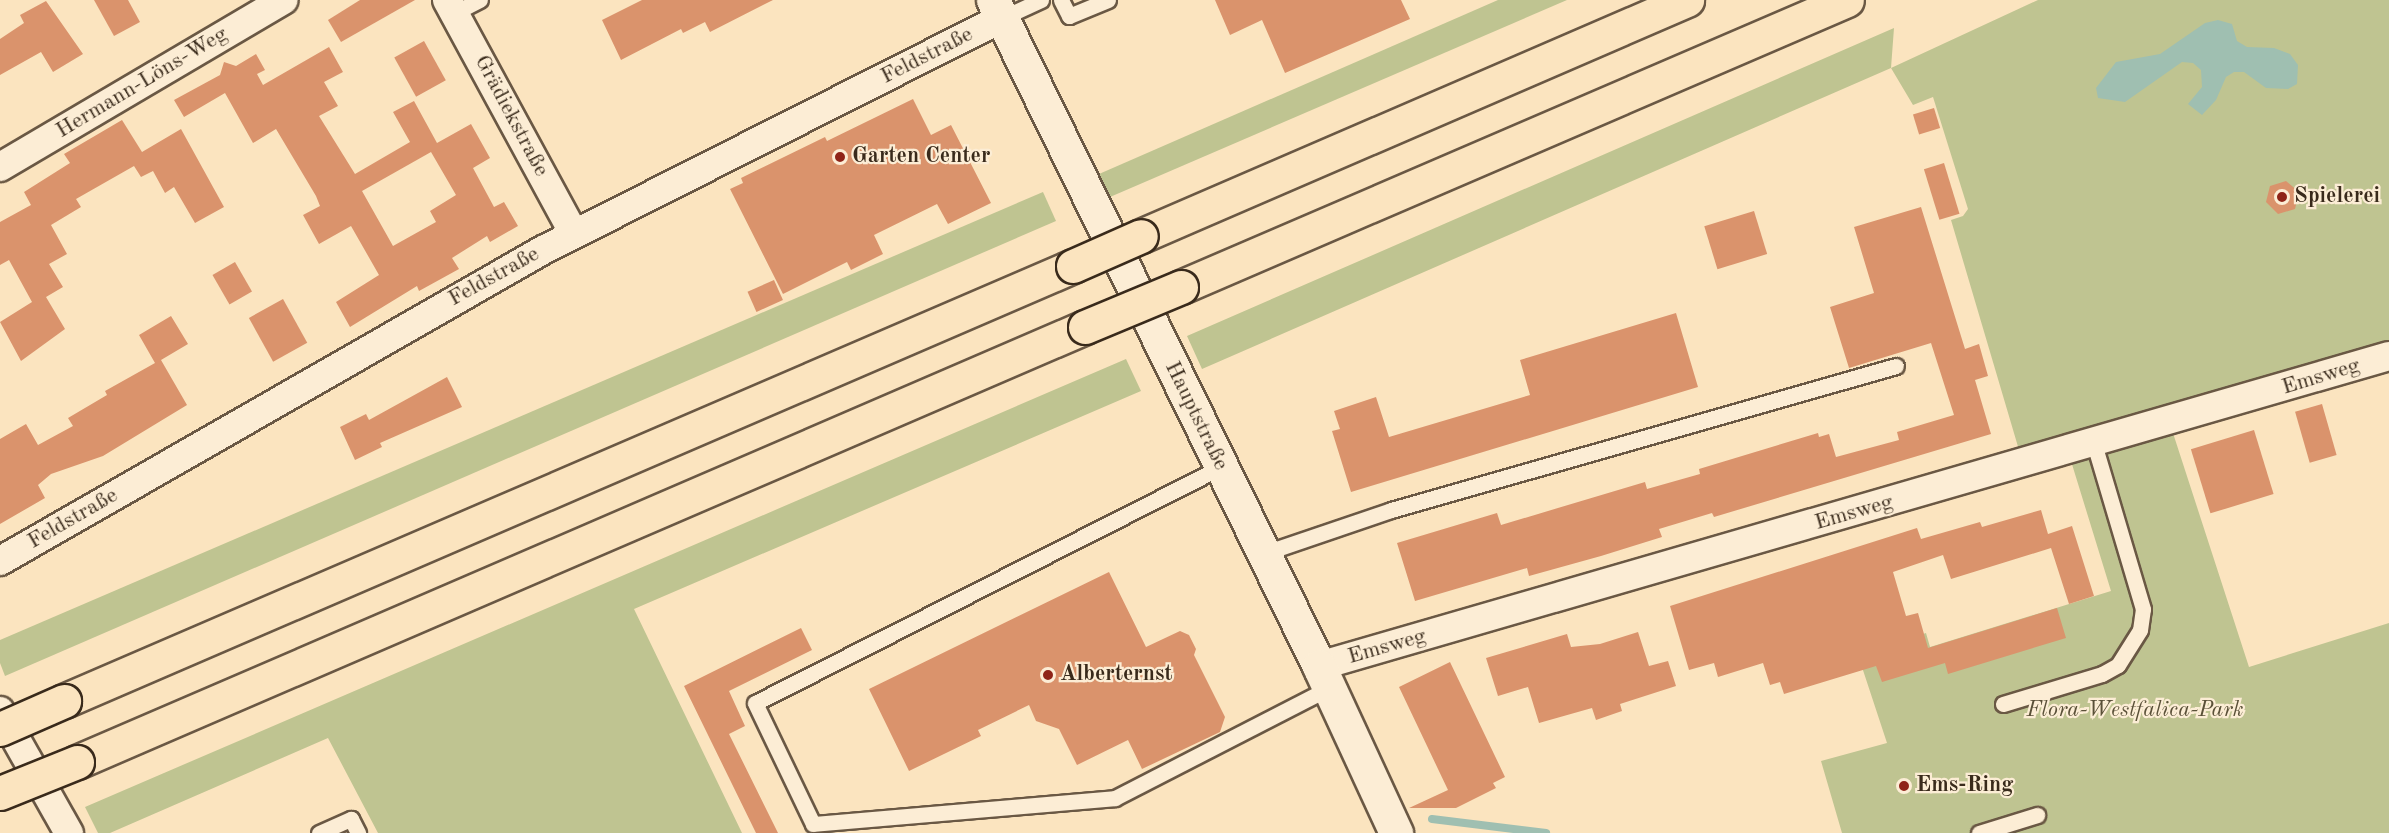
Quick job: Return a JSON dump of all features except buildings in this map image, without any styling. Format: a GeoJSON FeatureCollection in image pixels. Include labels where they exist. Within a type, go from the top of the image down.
{"type":"FeatureCollection","features":[{"type":"Feature","properties":{"kind":"highway"},"geometry":{"type":"LineString","coordinates":[[0,729],[1687,0]]}},
{"type":"Feature","properties":{"kind":"highway"},"geometry":{"type":"LineString","coordinates":[[0,793],[77,762],[1847,0]]}},
{"type":"Feature","properties":{"kind":"street","name":"Hermann-Löns-Weg"},"geometry":{"type":"LineString","coordinates":[[0,167],[284,0]]}},
{"type":"Feature","properties":{"kind":"street","name":"Grädiekstraße"},"geometry":{"type":"LineString","coordinates":[[450,6],[574,234]]}},
{"type":"Feature","properties":{"kind":"street","name":"Feldstraße"},"geometry":{"type":"LineString","coordinates":[[0,561],[574,234],[997,9]]}},
{"type":"Feature","properties":{"kind":"street","name":"Hauptstraße"},"geometry":{"type":"LineString","coordinates":[[997,9],[1324,677],[1396,833]]}},
{"type":"Feature","properties":{"kind":"street","name":"Emsweg"},"geometry":{"type":"LineString","coordinates":[[1324,677],[2389,356]]}},
{"type":"Feature","properties":{"kind":"street"},"geometry":{"type":"LineString","coordinates":[[0,711],[69,833]]}},
{"type":"Feature","properties":{"kind":"lane"},"geometry":{"type":"LineString","coordinates":[[450,6],[480,0]]}},
{"type":"Feature","properties":{"kind":"lane"},"geometry":{"type":"LineString","coordinates":[[997,9],[1041,0]]}},
{"type":"Feature","properties":{"kind":"lane"},"geometry":{"type":"LineString","coordinates":[[1061,0],[1069,16],[1108,0]]}},
{"type":"Feature","properties":{"kind":"lane"},"geometry":{"type":"LineString","coordinates":[[1262,554],[1391,510],[1896,366]]}},
{"type":"Feature","properties":{"kind":"lane"},"geometry":{"type":"LineString","coordinates":[[2003,704],[2102,674],[2118,665],[2140,630],[2143,609],[2094,444]]}},
{"type":"Feature","properties":{"kind":"lane"},"geometry":{"type":"LineString","coordinates":[[1221,467],[755,703],[813,824],[1115,798],[1324,677]]}},
{"type":"Feature","properties":{"kind":"lane"},"geometry":{"type":"LineString","coordinates":[[1979,833],[2037,815]]}},
{"type":"Feature","properties":{"kind":"lane"},"geometry":{"type":"LineString","coordinates":[[319,833],[351,819],[358,833]]}},
{"type":"Feature","properties":{"kind":"green space"},"geometry":{"type":"Polygon","coordinates":[[[1498,0],[1567,0],[1110,197],[1099,174],[1498,0]]]}},
{"type":"Feature","properties":{"kind":"green space"},"geometry":{"type":"Polygon","coordinates":[[[2038,0],[2389,0],[2389,340],[2019,450],[1951,220],[1963,216],[1968,209],[1933,97],[1913,105],[1891,68],[2038,0]]]}},
{"type":"Feature","properties":{"kind":"green space"},"geometry":{"type":"Polygon","coordinates":[[[1894,28],[1891,68],[1202,369],[1187,336],[1894,28]]]}},
{"type":"Feature","properties":{"kind":"green space"},"geometry":{"type":"Polygon","coordinates":[[[1043,192],[1056,221],[5,676],[0,663],[0,640],[1043,192]]]}},
{"type":"Feature","properties":{"kind":"green space"},"geometry":{"type":"Polygon","coordinates":[[[1126,359],[1141,391],[634,609],[742,833],[378,833],[328,738],[110,833],[98,833],[85,807],[1126,359]]]}},
{"type":"Feature","properties":{"kind":"green space","name":"Flora-Westfalica-Park"},"geometry":{"type":"Polygon","coordinates":[[[2172,430],[2249,667],[2389,623],[2389,833],[1842,833],[1821,761],[1887,743],[1858,655],[1926,633],[1930,647],[2111,591],[2071,461],[2172,430]]]}},
{"type":"Feature","properties":{"kind":"shaded area"},"geometry":{"type":"Polygon","coordinates":[[[2218,20],[2232,24],[2237,41],[2247,47],[2274,48],[2290,54],[2298,65],[2297,84],[2288,89],[2266,88],[2244,72],[2234,72],[2226,77],[2216,100],[2202,115],[2188,104],[2202,87],[2201,70],[2193,63],[2182,62],[2125,102],[2098,98],[2096,88],[2116,62],[2160,54],[2205,23],[2218,20]]]}},
{"type":"Feature","properties":{"kind":"waterway"},"geometry":{"type":"LineString","coordinates":[[1432,819],[1546,833]]}},
{"type":"Feature","properties":{"kind":"place","name":"Garten Center"},"geometry":{"type":"Point","coordinates":[840,157]}},
{"type":"Feature","properties":{"kind":"place","name":"Spielerei"},"geometry":{"type":"Point","coordinates":[2282,197]}},
{"type":"Feature","properties":{"kind":"place","name":"Alberternst"},"geometry":{"type":"Point","coordinates":[1048,675]}},
{"type":"Feature","properties":{"kind":"place","name":"Ems-Ring"},"geometry":{"type":"Point","coordinates":[1904,786]}}]}
